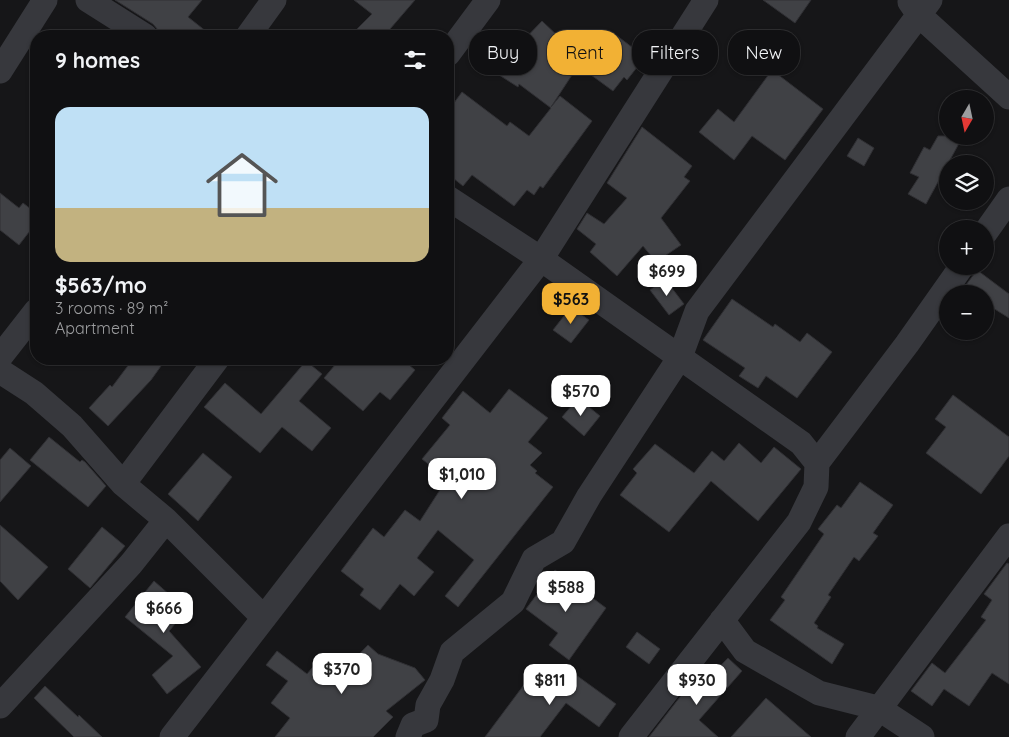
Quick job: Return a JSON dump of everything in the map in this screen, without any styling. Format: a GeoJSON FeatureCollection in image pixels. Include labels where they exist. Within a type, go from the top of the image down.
{"type":"FeatureCollection","features":[{"type":"Feature","properties":{"kind":"street"},"geometry":{"type":"LineString","coordinates":[[0,71],[45,0]]}},
{"type":"Feature","properties":{"kind":"street"},"geometry":{"type":"LineString","coordinates":[[88,0],[136,30]]}},
{"type":"Feature","properties":{"kind":"street"},"geometry":{"type":"LineString","coordinates":[[252,30],[274,0]]}},
{"type":"Feature","properties":{"kind":"street"},"geometry":{"type":"LineString","coordinates":[[454,46],[488,0]]}},
{"type":"Feature","properties":{"kind":"street"},"geometry":{"type":"LineString","coordinates":[[172,737],[541,259],[706,0]]}},
{"type":"Feature","properties":{"kind":"street"},"geometry":{"type":"LineString","coordinates":[[408,737],[413,725],[426,720],[428,705],[442,680],[452,652],[513,602],[534,560],[563,542],[589,496],[680,357],[698,311],[919,5],[1009,97]]}},
{"type":"Feature","properties":{"kind":"street"},"geometry":{"type":"LineString","coordinates":[[994,220],[1009,199]]}},
{"type":"Feature","properties":{"kind":"street"},"geometry":{"type":"LineString","coordinates":[[454,202],[541,259],[801,443],[817,463]]}},
{"type":"Feature","properties":{"kind":"street"},"geometry":{"type":"LineString","coordinates":[[631,737],[799,522],[816,487],[817,463],[907,344],[956,275]]}},
{"type":"Feature","properties":{"kind":"street"},"geometry":{"type":"LineString","coordinates":[[0,358],[30,319]]}},
{"type":"Feature","properties":{"kind":"street"},"geometry":{"type":"LineString","coordinates":[[123,484],[212,365]]}},
{"type":"Feature","properties":{"kind":"street"},"geometry":{"type":"LineString","coordinates":[[0,371],[34,393],[72,426],[123,484],[166,520],[264,618]]}},
{"type":"Feature","properties":{"kind":"street"},"geometry":{"type":"LineString","coordinates":[[0,706],[131,564],[166,520]]}},
{"type":"Feature","properties":{"kind":"street"},"geometry":{"type":"LineString","coordinates":[[858,737],[1009,536]]}},
{"type":"Feature","properties":{"kind":"street"},"geometry":{"type":"LineString","coordinates":[[722,620],[745,651],[819,693],[878,708],[922,737]]}},
{"type":"Feature","properties":{"kind":"building"},"geometry":{"type":"Polygon","coordinates":[[[115,0],[202,0],[188,17],[204,30],[158,30],[153,24],[115,0]]]}},
{"type":"Feature","properties":{"kind":"building"},"geometry":{"type":"Polygon","coordinates":[[[354,0],[415,0],[389,30],[356,30],[372,14],[354,0]]]}},
{"type":"Feature","properties":{"kind":"building"},"geometry":{"type":"Polygon","coordinates":[[[763,0],[811,0],[795,23],[763,0]]]}},
{"type":"Feature","properties":{"kind":"building"},"geometry":{"type":"Polygon","coordinates":[[[542,21],[552,30],[547,30],[547,75],[572,75],[551,107],[560,96],[592,121],[543,188],[540,186],[534,195],[527,190],[514,206],[472,175],[463,186],[454,179],[454,103],[462,92],[507,126],[510,122],[529,136],[551,108],[519,84],[518,87],[499,75],[537,75],[537,30],[533,30],[542,21]]]}},
{"type":"Feature","properties":{"kind":"building"},"geometry":{"type":"Polygon","coordinates":[[[622,40],[632,47],[632,74],[627,80],[624,77],[613,91],[591,75],[622,75],[622,40]]]}},
{"type":"Feature","properties":{"kind":"building"},"geometry":{"type":"Polygon","coordinates":[[[768,75],[779,75],[823,109],[785,160],[752,136],[734,160],[699,132],[718,109],[734,122],[768,75]]]}},
{"type":"Feature","properties":{"kind":"building"},"geometry":{"type":"Polygon","coordinates":[[[642,127],[692,166],[684,177],[690,181],[661,218],[681,245],[656,262],[643,246],[617,276],[590,252],[596,244],[577,229],[587,213],[604,224],[627,198],[607,183],[642,127]]]}},
{"type":"Feature","properties":{"kind":"building"},"geometry":{"type":"Polygon","coordinates":[[[938,136],[939,145],[958,145],[953,155],[939,155],[939,180],[926,204],[908,194],[919,177],[910,173],[924,147],[930,150],[938,136]]]}},
{"type":"Feature","properties":{"kind":"building"},"geometry":{"type":"Polygon","coordinates":[[[858,138],[874,148],[864,166],[847,156],[858,138]]]}},
{"type":"Feature","properties":{"kind":"building"},"geometry":{"type":"Polygon","coordinates":[[[0,193],[19,208],[23,203],[30,208],[30,231],[19,245],[0,230],[0,193]]]}},
{"type":"Feature","properties":{"kind":"building"},"geometry":{"type":"Polygon","coordinates":[[[973,275],[984,275],[1009,294],[1009,318],[994,309],[994,285],[966,285],[973,275]]]}},
{"type":"Feature","properties":{"kind":"building"},"geometry":{"type":"Polygon","coordinates":[[[665,279],[684,304],[669,315],[650,290],[665,279]]]}},
{"type":"Feature","properties":{"kind":"building"},"geometry":{"type":"Polygon","coordinates":[[[732,299],[773,327],[775,324],[800,342],[807,333],[832,352],[797,398],[766,376],[758,388],[739,376],[745,368],[703,340],[732,299]]]}},
{"type":"Feature","properties":{"kind":"building"},"geometry":{"type":"Polygon","coordinates":[[[571,307],[589,320],[571,343],[553,330],[571,307]]]}},
{"type":"Feature","properties":{"kind":"building"},"geometry":{"type":"Polygon","coordinates":[[[128,365],[162,365],[151,380],[108,426],[89,408],[110,385],[112,387],[128,365]]]}},
{"type":"Feature","properties":{"kind":"building"},"geometry":{"type":"Polygon","coordinates":[[[303,365],[311,365],[322,374],[299,401],[331,428],[312,451],[282,427],[260,453],[204,407],[225,383],[261,414],[303,365]]]}},
{"type":"Feature","properties":{"kind":"building"},"geometry":{"type":"Polygon","coordinates":[[[335,365],[409,365],[415,370],[390,400],[380,392],[363,411],[324,378],[335,365]]]}},
{"type":"Feature","properties":{"kind":"building"},"geometry":{"type":"Polygon","coordinates":[[[509,389],[548,418],[528,442],[542,453],[530,465],[537,471],[535,473],[553,487],[458,607],[445,596],[474,560],[438,530],[417,558],[434,572],[414,596],[400,584],[380,610],[360,595],[364,589],[341,571],[373,528],[384,537],[405,510],[420,521],[447,479],[422,459],[450,425],[442,418],[463,391],[490,413],[509,389]]]}},
{"type":"Feature","properties":{"kind":"building"},"geometry":{"type":"Polygon","coordinates":[[[953,395],[1009,437],[1009,456],[981,494],[926,453],[946,427],[935,419],[953,395]]]}},
{"type":"Feature","properties":{"kind":"building"},"geometry":{"type":"Polygon","coordinates":[[[578,398],[600,416],[584,436],[562,417],[578,398]]]}},
{"type":"Feature","properties":{"kind":"building"},"geometry":{"type":"Polygon","coordinates":[[[49,437],[80,462],[82,460],[85,462],[106,486],[88,507],[30,460],[49,437]]]}},
{"type":"Feature","properties":{"kind":"building"},"geometry":{"type":"Polygon","coordinates":[[[739,443],[761,463],[774,447],[801,469],[758,521],[711,481],[669,532],[620,495],[637,473],[633,469],[655,444],[694,473],[712,451],[724,461],[739,443]]]}},
{"type":"Feature","properties":{"kind":"building"},"geometry":{"type":"Polygon","coordinates":[[[10,448],[31,466],[0,502],[0,460],[10,448]]]}},
{"type":"Feature","properties":{"kind":"building"},"geometry":{"type":"Polygon","coordinates":[[[203,453],[232,477],[198,521],[168,494],[203,453]]]}},
{"type":"Feature","properties":{"kind":"building"},"geometry":{"type":"Polygon","coordinates":[[[860,482],[893,505],[873,533],[878,536],[859,561],[854,557],[828,595],[831,597],[814,623],[818,626],[817,628],[844,644],[832,664],[770,620],[785,600],[781,597],[824,534],[818,529],[837,505],[841,508],[860,482]]]}},
{"type":"Feature","properties":{"kind":"building"},"geometry":{"type":"Polygon","coordinates":[[[0,525],[48,567],[18,600],[0,581],[0,525]]]}},
{"type":"Feature","properties":{"kind":"building"},"geometry":{"type":"Polygon","coordinates":[[[102,527],[125,546],[90,588],[68,569],[102,527]]]}},
{"type":"Feature","properties":{"kind":"building"},"geometry":{"type":"Polygon","coordinates":[[[1007,563],[1009,564],[1009,684],[992,673],[969,706],[944,689],[932,706],[911,691],[932,663],[945,673],[986,620],[981,617],[992,600],[984,594],[1007,563]]]}},
{"type":"Feature","properties":{"kind":"building"},"geometry":{"type":"Polygon","coordinates":[[[555,570],[606,608],[569,660],[549,645],[558,633],[526,609],[555,570]]]}},
{"type":"Feature","properties":{"kind":"building"},"geometry":{"type":"Polygon","coordinates":[[[154,581],[187,610],[169,631],[201,667],[167,694],[152,675],[173,656],[125,617],[154,581]]]}},
{"type":"Feature","properties":{"kind":"building"},"geometry":{"type":"Polygon","coordinates":[[[637,632],[660,649],[649,664],[626,647],[637,632]]]}},
{"type":"Feature","properties":{"kind":"building"},"geometry":{"type":"Polygon","coordinates":[[[368,645],[378,654],[415,668],[425,680],[386,711],[393,717],[373,737],[275,737],[290,718],[271,703],[288,681],[266,665],[277,651],[307,674],[322,656],[342,672],[368,645]]]}},
{"type":"Feature","properties":{"kind":"building"},"geometry":{"type":"Polygon","coordinates":[[[728,658],[742,671],[699,720],[718,737],[649,737],[690,684],[697,690],[728,658]]]}},
{"type":"Feature","properties":{"kind":"building"},"geometry":{"type":"Polygon","coordinates":[[[565,667],[616,704],[599,727],[566,703],[540,737],[485,737],[529,678],[547,691],[565,667]]]}},
{"type":"Feature","properties":{"kind":"building"},"geometry":{"type":"Polygon","coordinates":[[[45,686],[102,737],[74,737],[34,698],[45,686]]]}},
{"type":"Feature","properties":{"kind":"building"},"geometry":{"type":"Polygon","coordinates":[[[766,698],[811,737],[731,737],[766,698]]]}}]}
